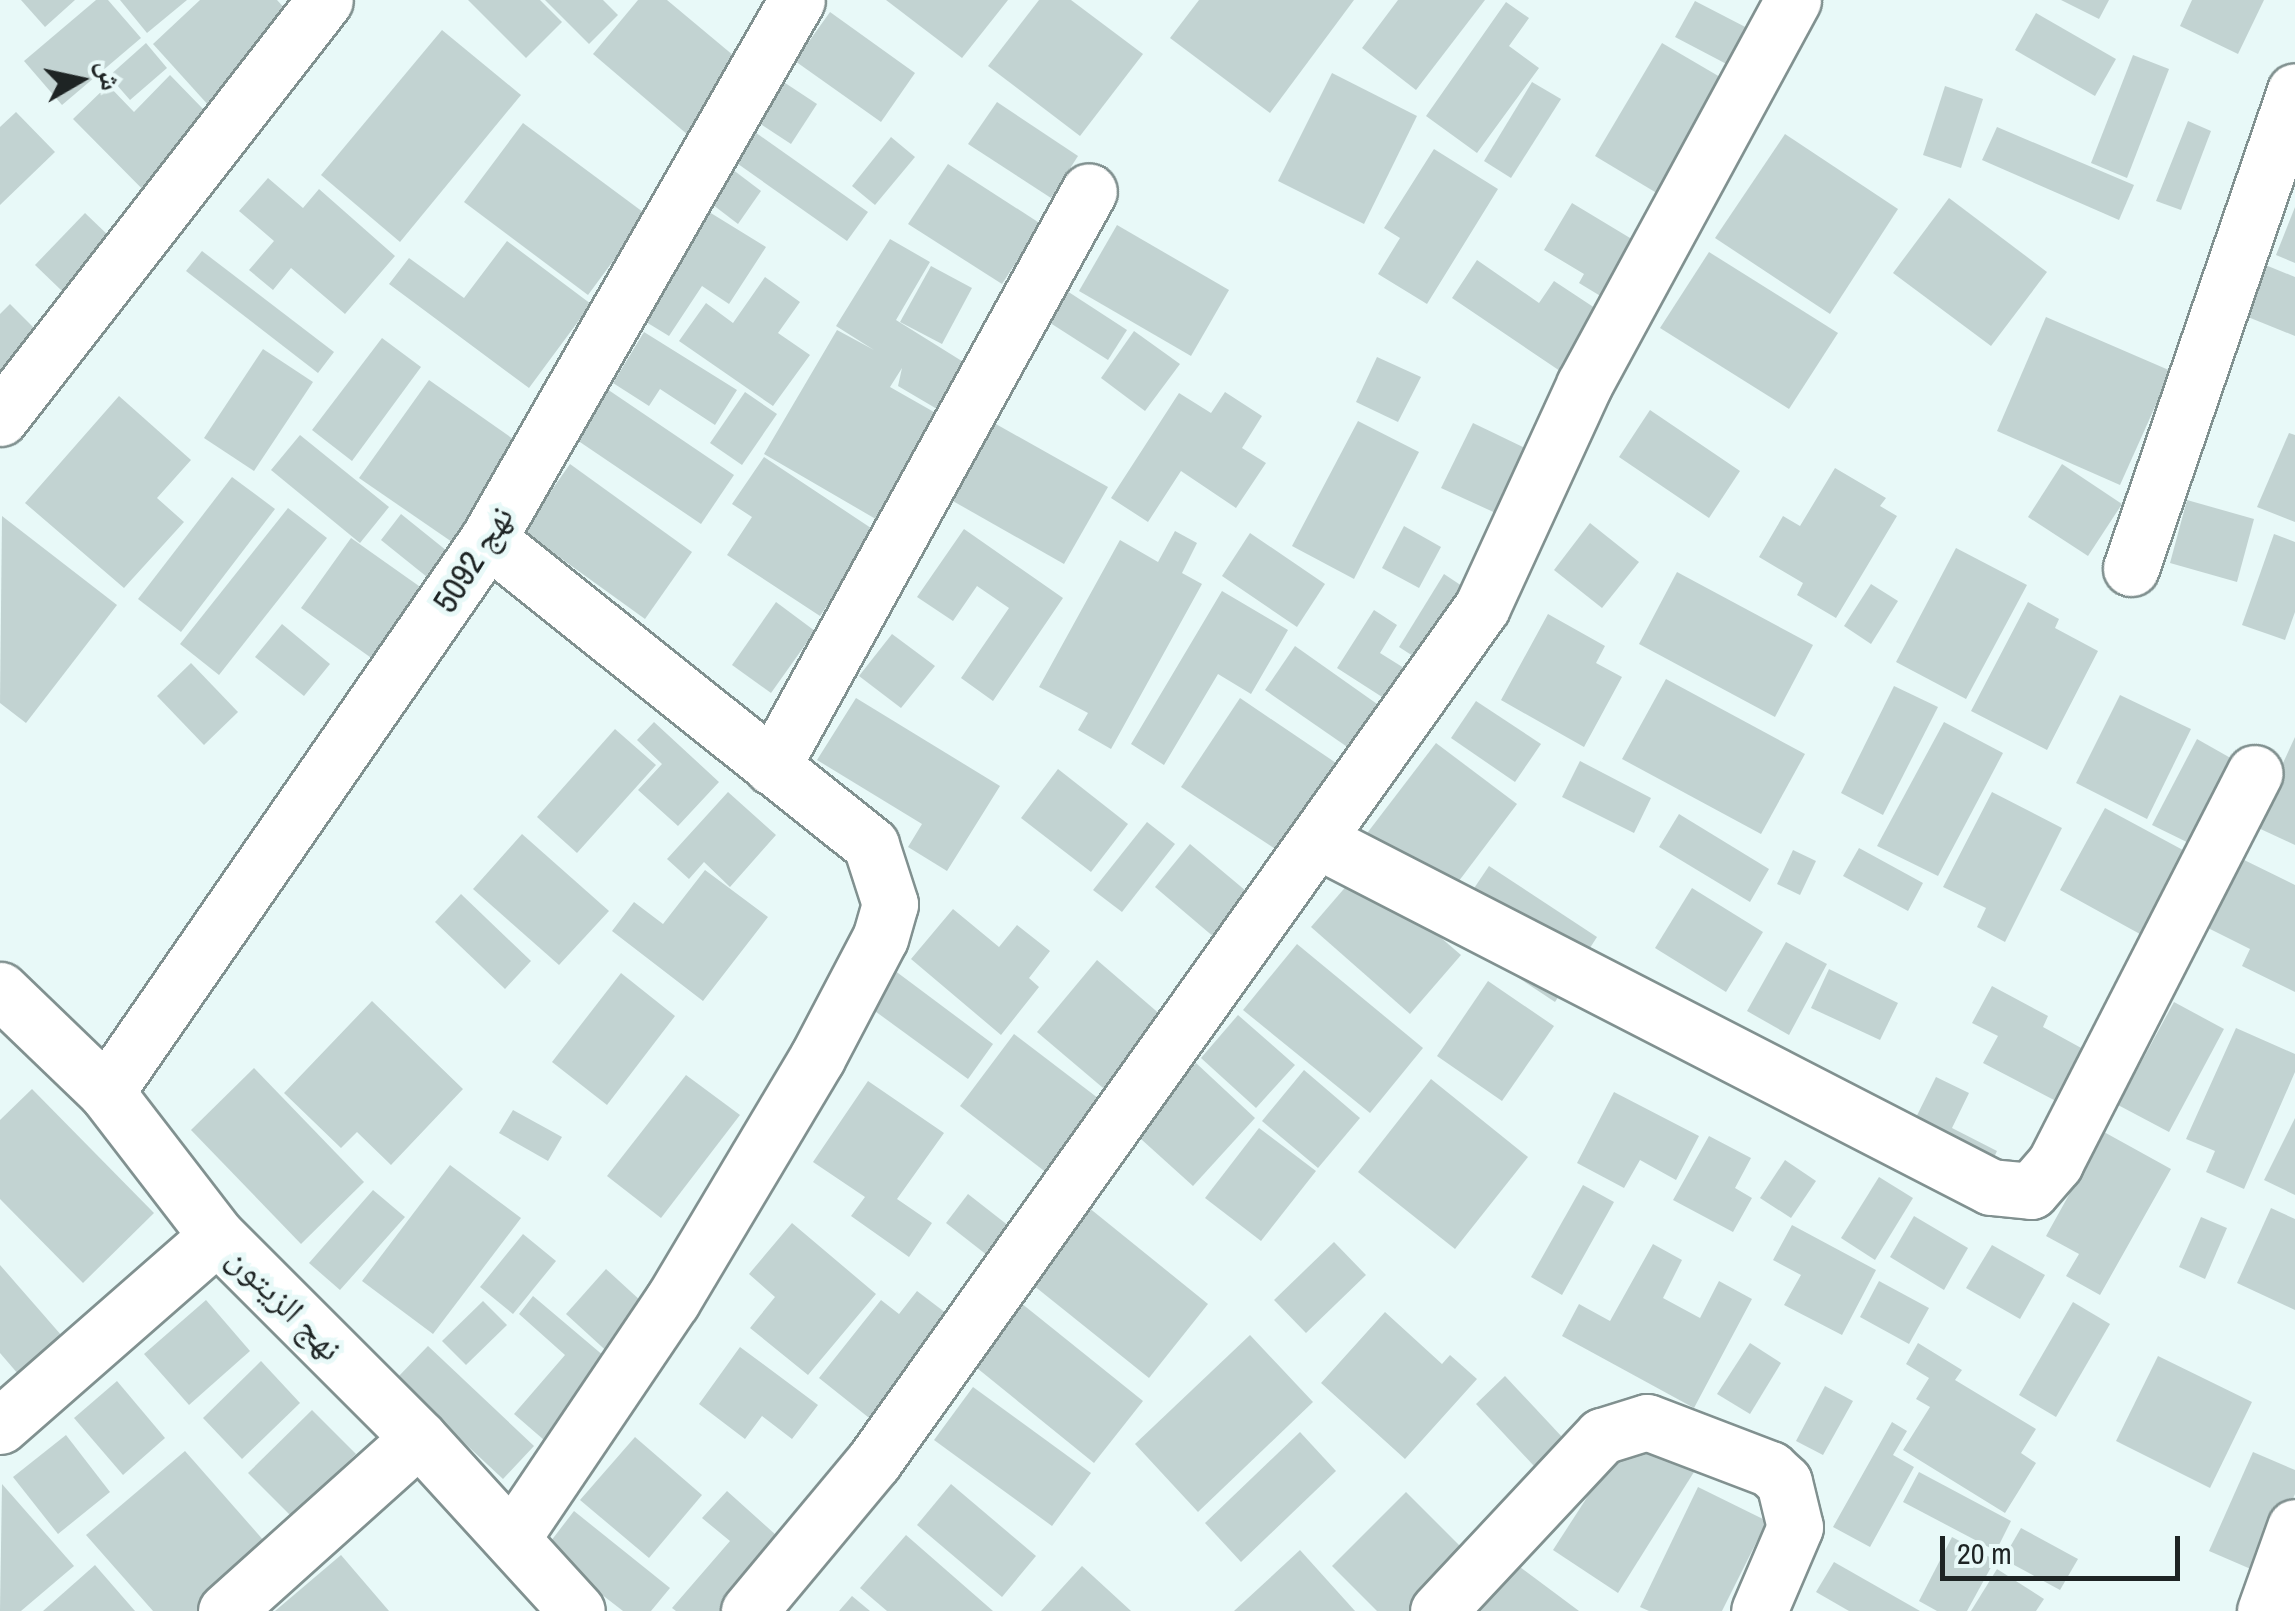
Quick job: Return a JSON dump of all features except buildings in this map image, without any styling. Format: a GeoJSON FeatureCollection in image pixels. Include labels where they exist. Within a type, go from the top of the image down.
{"type":"FeatureCollection","features":[{"type":"Feature","properties":{"kind":"street"},"geometry":{"type":"LineString","coordinates":[[0,418],[326,0]]}},
{"type":"Feature","properties":{"kind":"street","name":"نهج 5092"},"geometry":{"type":"LineString","coordinates":[[106,1092],[488,539],[798,0]]}},
{"type":"Feature","properties":{"kind":"street"},"geometry":{"type":"LineString","coordinates":[[749,1611],[874,1461],[1482,608],[1584,385],[1793,0]]}},
{"type":"Feature","properties":{"kind":"street"},"geometry":{"type":"LineString","coordinates":[[2131,568],[2295,91]]}},
{"type":"Feature","properties":{"kind":"street"},"geometry":{"type":"LineString","coordinates":[[772,767],[1089,192]]}},
{"type":"Feature","properties":{"kind":"street"},"geometry":{"type":"LineString","coordinates":[[488,539],[871,845],[890,904],[880,938],[817,1058],[672,1301],[512,1538]]}},
{"type":"Feature","properties":{"kind":"street"},"geometry":{"type":"LineString","coordinates":[[1317,840],[1991,1187],[2031,1190],[2055,1163],[2255,773]]}},
{"type":"Feature","properties":{"kind":"street","name":"نهج الزيتون"},"geometry":{"type":"LineString","coordinates":[[0,990],[106,1092],[217,1236],[419,1438],[577,1611]]}},
{"type":"Feature","properties":{"kind":"street"},"geometry":{"type":"LineString","coordinates":[[0,1426],[217,1236]]}},
{"type":"Feature","properties":{"kind":"street"},"geometry":{"type":"LineString","coordinates":[[1438,1611],[1602,1436],[1647,1422],[1770,1469],[1784,1482],[1795,1526],[1758,1611]]}},
{"type":"Feature","properties":{"kind":"street"},"geometry":{"type":"LineString","coordinates":[[226,1611],[419,1438]]}},
{"type":"Feature","properties":{"kind":"street"},"geometry":{"type":"LineString","coordinates":[[2264,1611],[2295,1527]]}}]}
